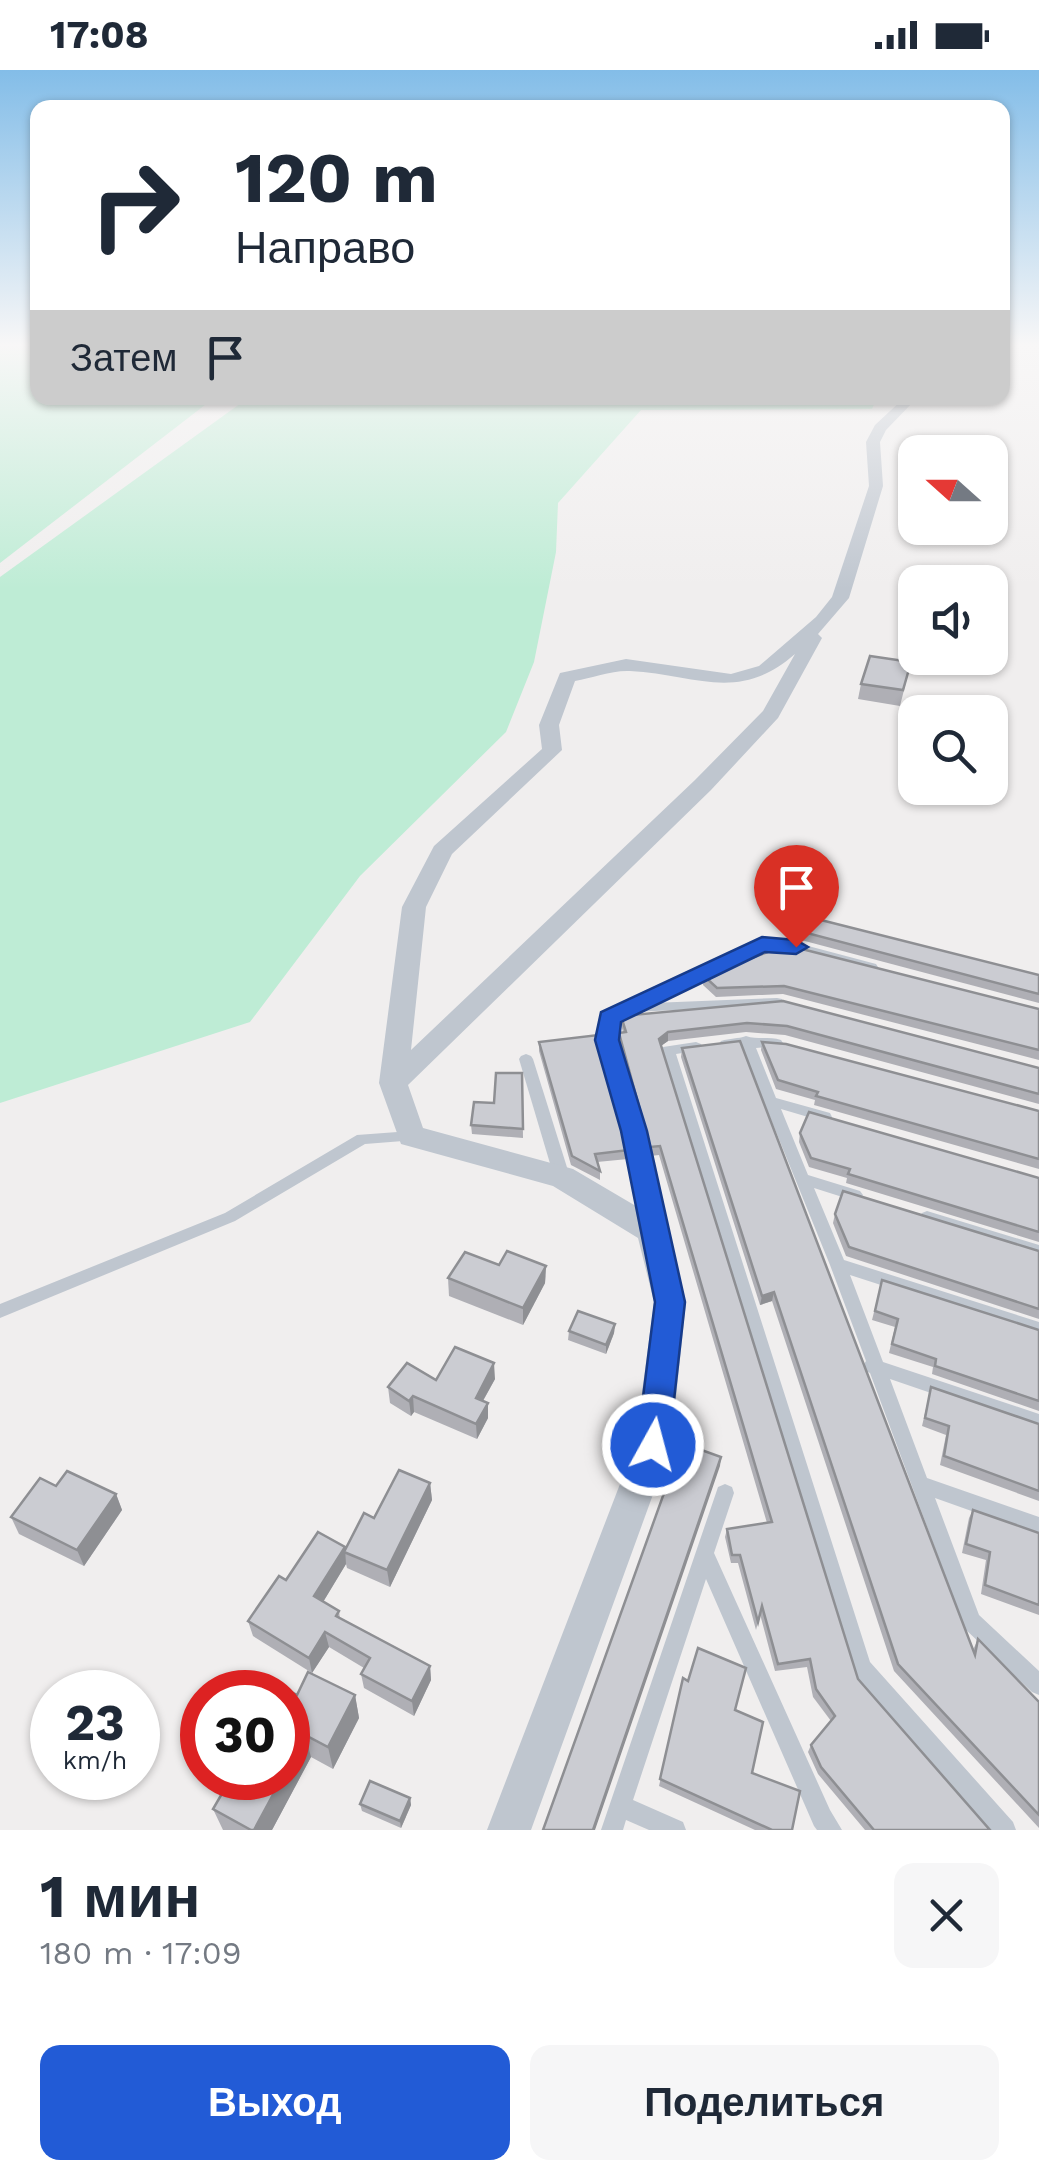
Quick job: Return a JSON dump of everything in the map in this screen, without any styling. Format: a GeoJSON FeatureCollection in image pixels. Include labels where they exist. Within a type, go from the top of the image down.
{"type":"FeatureCollection","features":[{"type":"Feature","properties":{"kind":"street"},"geometry":{"type":"LineString","coordinates":[[394,1083],[771,714],[822,621],[840,598],[871,510],[877,463],[873,442],[883,425]]}},
{"type":"Feature","properties":{"kind":"street"},"geometry":{"type":"LineString","coordinates":[[509,1830],[653,1445],[670,1302],[652,1231],[562,1177],[411,1136],[394,1083],[414,907],[442,852],[552,750],[549,726],[568,676],[626,664],[732,680],[751,677],[766,670],[822,621]]}},
{"type":"Feature","properties":{"kind":"lane"},"geometry":{"type":"LineString","coordinates":[[652,1231],[634,1131],[607,1040],[610,1018],[762,944],[796,947],[890,972]]}},
{"type":"Feature","properties":{"kind":"lane"},"geometry":{"type":"LineString","coordinates":[[630,1008],[782,1002],[800,1007]]}},
{"type":"Feature","properties":{"kind":"lane"},"geometry":{"type":"LineString","coordinates":[[785,1044],[746,1042],[668,1050],[862,1668],[1006,1830]]}},
{"type":"Feature","properties":{"kind":"lane"},"geometry":{"type":"LineString","coordinates":[[746,1042],[838,1265],[872,1366],[972,1622],[1039,1685]]}},
{"type":"Feature","properties":{"kind":"lane"},"geometry":{"type":"LineString","coordinates":[[526,1059],[562,1177]]}},
{"type":"Feature","properties":{"kind":"lane"},"geometry":{"type":"LineString","coordinates":[[770,1101],[847,1123]]}},
{"type":"Feature","properties":{"kind":"lane"},"geometry":{"type":"LineString","coordinates":[[0,1311],[230,1217],[362,1138],[411,1136]]}},
{"type":"Feature","properties":{"kind":"lane"},"geometry":{"type":"LineString","coordinates":[[802,1179],[875,1201]]}},
{"type":"Feature","properties":{"kind":"lane"},"geometry":{"type":"LineString","coordinates":[[912,1212],[1039,1251]]}},
{"type":"Feature","properties":{"kind":"lane"},"geometry":{"type":"LineString","coordinates":[[838,1265],[1039,1329]]}},
{"type":"Feature","properties":{"kind":"lane"},"geometry":{"type":"LineString","coordinates":[[872,1366],[1039,1422]]}},
{"type":"Feature","properties":{"kind":"lane"},"geometry":{"type":"LineString","coordinates":[[918,1484],[1039,1526]]}},
{"type":"Feature","properties":{"kind":"lane"},"geometry":{"type":"LineString","coordinates":[[612,1830],[725,1493]]}},
{"type":"Feature","properties":{"kind":"lane"},"geometry":{"type":"LineString","coordinates":[[704,1554],[822,1818],[831,1830]]}},
{"type":"Feature","properties":{"kind":"lane"},"geometry":{"type":"LineString","coordinates":[[620,1806],[674,1830]]}},
{"type":"Feature","properties":{"kind":"green space"},"geometry":{"type":"Polygon","coordinates":[[[0,425],[179,425],[0,563],[0,425]]]}},
{"type":"Feature","properties":{"kind":"green space"},"geometry":{"type":"Polygon","coordinates":[[[210,425],[627,425],[558,503],[556,552],[534,662],[506,732],[360,876],[250,1022],[0,1103],[0,577],[210,425]]]}},
{"type":"Feature","properties":{"kind":"building"},"geometry":{"type":"Polygon","coordinates":[[[870,656],[898,660],[898,675],[907,675],[903,690],[861,684],[870,656]]]}},
{"type":"Feature","properties":{"kind":"building"},"geometry":{"type":"Polygon","coordinates":[[[809,917],[1039,975],[1039,994],[803,932],[809,917]]]}},
{"type":"Feature","properties":{"kind":"building"},"geometry":{"type":"Polygon","coordinates":[[[786,945],[1039,1009],[1039,1050],[784,986],[717,988],[704,976],[786,945]]]}},
{"type":"Feature","properties":{"kind":"building"},"geometry":{"type":"Polygon","coordinates":[[[783,1001],[1039,1068],[1039,1094],[787,1026],[747,1023],[668,1032],[659,1039],[858,1679],[990,1830],[874,1830],[821,1767],[811,1745],[835,1716],[816,1689],[810,1659],[778,1664],[762,1606],[758,1622],[740,1555],[732,1555],[727,1529],[772,1522],[660,1146],[650,1147],[619,1033],[626,1032],[621,1016],[783,1001]]]}},
{"type":"Feature","properties":{"kind":"building"},"geometry":{"type":"Polygon","coordinates":[[[598,1035],[629,1150],[595,1154],[600,1171],[572,1156],[539,1042],[598,1035]]]}},
{"type":"Feature","properties":{"kind":"building"},"geometry":{"type":"Polygon","coordinates":[[[740,1041],[975,1655],[978,1639],[1039,1702],[1039,1815],[898,1664],[774,1292],[762,1296],[682,1048],[740,1041]]]}},
{"type":"Feature","properties":{"kind":"building"},"geometry":{"type":"Polygon","coordinates":[[[762,1042],[786,1044],[1039,1111],[1039,1159],[816,1096],[818,1092],[778,1080],[762,1042]]]}},
{"type":"Feature","properties":{"kind":"building"},"geometry":{"type":"Polygon","coordinates":[[[496,1073],[522,1073],[523,1129],[471,1125],[474,1102],[494,1103],[496,1073]]]}},
{"type":"Feature","properties":{"kind":"building"},"geometry":{"type":"Polygon","coordinates":[[[809,1112],[1039,1178],[1039,1232],[848,1174],[850,1169],[811,1158],[800,1133],[809,1112]]]}},
{"type":"Feature","properties":{"kind":"building"},"geometry":{"type":"Polygon","coordinates":[[[843,1191],[1039,1251],[1039,1309],[849,1247],[835,1214],[843,1191]]]}},
{"type":"Feature","properties":{"kind":"building"},"geometry":{"type":"Polygon","coordinates":[[[507,1251],[546,1266],[523,1308],[448,1278],[465,1252],[499,1265],[507,1251]]]}},
{"type":"Feature","properties":{"kind":"building"},"geometry":{"type":"Polygon","coordinates":[[[882,1280],[1039,1330],[1039,1401],[935,1366],[936,1359],[892,1344],[898,1319],[875,1311],[882,1280]]]}},
{"type":"Feature","properties":{"kind":"building"},"geometry":{"type":"Polygon","coordinates":[[[578,1311],[615,1324],[606,1345],[569,1331],[578,1311]]]}},
{"type":"Feature","properties":{"kind":"building"},"geometry":{"type":"Polygon","coordinates":[[[455,1347],[494,1363],[476,1398],[488,1403],[476,1424],[413,1396],[409,1401],[388,1387],[407,1363],[436,1380],[455,1347]]]}},
{"type":"Feature","properties":{"kind":"building"},"geometry":{"type":"Polygon","coordinates":[[[931,1387],[1039,1424],[1039,1491],[944,1456],[949,1426],[925,1418],[931,1387]]]}},
{"type":"Feature","properties":{"kind":"building"},"geometry":{"type":"Polygon","coordinates":[[[682,1443],[721,1457],[593,1830],[543,1830],[682,1443]]]}},
{"type":"Feature","properties":{"kind":"building"},"geometry":{"type":"Polygon","coordinates":[[[399,1470],[430,1483],[387,1570],[344,1552],[364,1513],[374,1518],[399,1470]]]}},
{"type":"Feature","properties":{"kind":"building"},"geometry":{"type":"Polygon","coordinates":[[[67,1471],[116,1494],[77,1550],[11,1517],[40,1478],[56,1486],[67,1471]]]}},
{"type":"Feature","properties":{"kind":"building"},"geometry":{"type":"Polygon","coordinates":[[[973,1510],[1039,1533],[1039,1605],[985,1585],[990,1552],[966,1544],[973,1510]]]}},
{"type":"Feature","properties":{"kind":"building"},"geometry":{"type":"Polygon","coordinates":[[[318,1532],[345,1547],[314,1596],[339,1611],[336,1616],[430,1666],[412,1701],[361,1674],[370,1658],[325,1632],[309,1658],[248,1621],[279,1576],[286,1580],[318,1532]]]}},
{"type":"Feature","properties":{"kind":"building"},"geometry":{"type":"Polygon","coordinates":[[[698,1648],[746,1668],[735,1710],[763,1722],[752,1773],[800,1791],[792,1830],[772,1830],[660,1779],[683,1678],[688,1681],[698,1648]]]}},
{"type":"Feature","properties":{"kind":"building"},"geometry":{"type":"Polygon","coordinates":[[[310,1673],[355,1695],[328,1747],[310,1738],[310,1673]]]}},
{"type":"Feature","properties":{"kind":"building"},"geometry":{"type":"Polygon","coordinates":[[[370,1781],[410,1798],[400,1821],[360,1804],[370,1781]]]}},
{"type":"Feature","properties":{"kind":"building"},"geometry":{"type":"Polygon","coordinates":[[[218,1800],[270,1800],[254,1830],[213,1809],[218,1800]]]}},
{"type":"Feature","properties":{"kind":"route"},"geometry":{"type":"LineString","coordinates":[[653,1445],[670,1302],[634,1131],[607,1040],[610,1018],[762,944],[796,947]]}}]}
